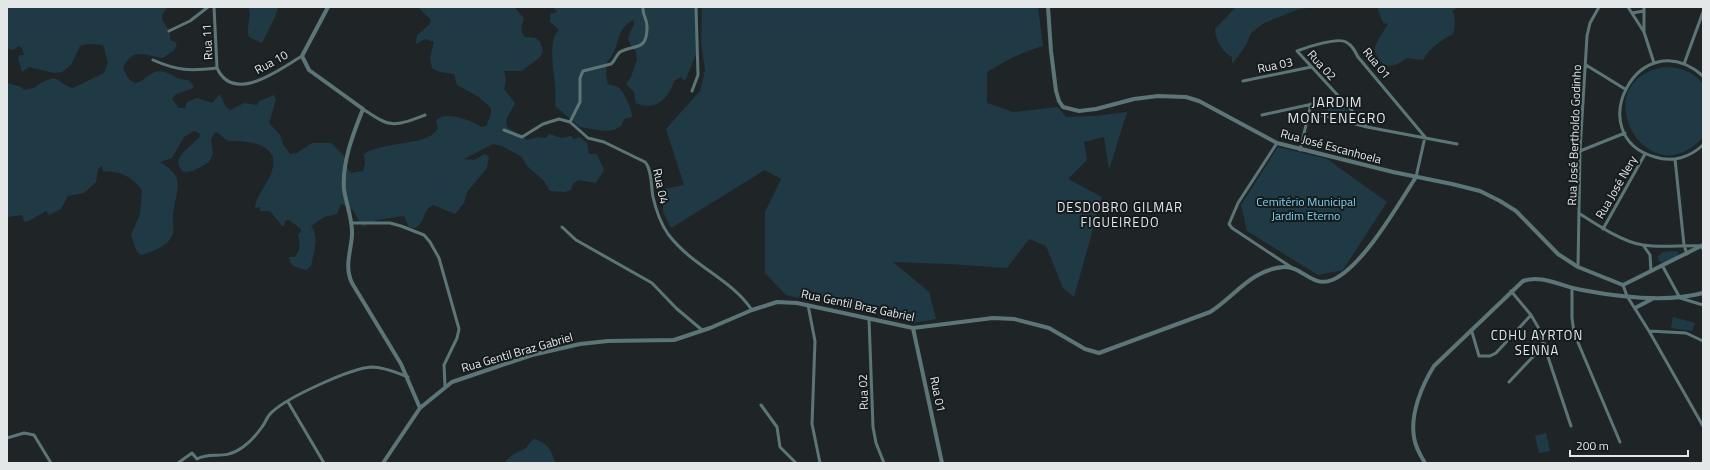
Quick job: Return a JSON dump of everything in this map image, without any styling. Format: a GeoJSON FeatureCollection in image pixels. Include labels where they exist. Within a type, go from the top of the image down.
{"type":"FeatureCollection","features":[{"type":"Feature","properties":{"kind":"street"},"geometry":{"type":"LineString","coordinates":[[169,31],[190,21],[208,7]]}},
{"type":"Feature","properties":{"kind":"street","name":"Rua 11"},"geometry":{"type":"LineString","coordinates":[[214,7],[217,68],[220,75]]}},
{"type":"Feature","properties":{"kind":"street","name":"Rua 10"},"geometry":{"type":"LineString","coordinates":[[220,75],[229,82],[250,84],[260,81],[302,56],[328,7]]}},
{"type":"Feature","properties":{"kind":"street"},"geometry":{"type":"LineString","coordinates":[[504,130],[522,137],[543,124],[559,119],[570,122],[580,102],[580,78],[583,70],[611,64],[619,52],[638,47],[643,43],[647,28],[642,12],[643,7]]}},
{"type":"Feature","properties":{"kind":"street"},"geometry":{"type":"LineString","coordinates":[[692,91],[698,75],[696,7]]}},
{"type":"Feature","properties":{"kind":"street","name":"Rua José Escanhoela"},"geometry":{"type":"LineString","coordinates":[[1048,7],[1056,91],[1059,101],[1063,107],[1079,111],[1096,109],[1134,99],[1158,96],[1186,97],[1199,101],[1276,143],[1300,150],[1480,191],[1500,201],[1516,212],[1558,254],[1578,267],[1623,285]]}},
{"type":"Feature","properties":{"kind":"street","name":"Rua José Bertholdo Godinho"},"geometry":{"type":"LineString","coordinates":[[1578,267],[1580,151],[1586,65],[1589,30],[1599,7]]}},
{"type":"Feature","properties":{"kind":"street"},"geometry":{"type":"LineString","coordinates":[[1628,7],[1644,32],[1654,64]]}},
{"type":"Feature","properties":{"kind":"street"},"geometry":{"type":"LineString","coordinates":[[1632,13],[1644,9],[1644,32]]}},
{"type":"Feature","properties":{"kind":"street"},"geometry":{"type":"LineString","coordinates":[[1684,64],[1703,12]]}},
{"type":"Feature","properties":{"kind":"street","name":"Rua 01"},"geometry":{"type":"LineString","coordinates":[[1297,51],[1337,40],[1345,41],[1352,47],[1358,57],[1425,137]]}},
{"type":"Feature","properties":{"kind":"street","name":"Rua 02"},"geometry":{"type":"LineString","coordinates":[[1297,51],[1367,127]]}},
{"type":"Feature","properties":{"kind":"street"},"geometry":{"type":"LineString","coordinates":[[302,56],[309,70],[381,121],[394,125],[425,115]]}},
{"type":"Feature","properties":{"kind":"street"},"geometry":{"type":"LineString","coordinates":[[153,60],[172,68],[187,70],[217,68]]}},
{"type":"Feature","properties":{"kind":"street"},"geometry":{"type":"LineString","coordinates":[[1703,76],[1684,64],[1669,61],[1654,64],[1639,71],[1625,89],[1620,108],[1621,121],[1625,133],[1634,145],[1646,154],[1657,158],[1675,159],[1690,154],[1703,145]]}},
{"type":"Feature","properties":{"kind":"street"},"geometry":{"type":"LineString","coordinates":[[1586,65],[1625,89]]}},
{"type":"Feature","properties":{"kind":"street","name":"Rua 03"},"geometry":{"type":"LineString","coordinates":[[1243,81],[1311,67]]}},
{"type":"Feature","properties":{"kind":"street"},"geometry":{"type":"LineString","coordinates":[[1262,115],[1340,98]]}},
{"type":"Feature","properties":{"kind":"street"},"geometry":{"type":"LineString","coordinates":[[1300,150],[1311,104]]}},
{"type":"Feature","properties":{"kind":"street"},"geometry":{"type":"LineString","coordinates":[[363,109],[346,161],[344,187],[352,234],[347,265],[349,278],[401,364],[408,377],[420,408]]}},
{"type":"Feature","properties":{"kind":"street"},"geometry":{"type":"LineString","coordinates":[[1310,112],[1367,127],[1457,144]]}},
{"type":"Feature","properties":{"kind":"street","name":"Rua 04"},"geometry":{"type":"LineString","coordinates":[[570,122],[588,138],[604,142],[647,164],[653,198],[668,233],[691,259],[732,286],[742,296],[752,310]]}},
{"type":"Feature","properties":{"kind":"street"},"geometry":{"type":"LineString","coordinates":[[1580,151],[1625,133]]}},
{"type":"Feature","properties":{"kind":"street"},"geometry":{"type":"LineString","coordinates":[[1276,143],[1238,203],[1229,224],[1232,228],[1313,281],[1321,282],[1331,281],[1342,275],[1353,266],[1377,236],[1416,177],[1425,137]]}},
{"type":"Feature","properties":{"kind":"street","name":"Rua José Nery"},"geometry":{"type":"LineString","coordinates":[[1602,229],[1646,154]]}},
{"type":"Feature","properties":{"kind":"street"},"geometry":{"type":"LineString","coordinates":[[1675,159],[1684,245],[1687,254]]}},
{"type":"Feature","properties":{"kind":"street"},"geometry":{"type":"LineString","coordinates":[[1580,214],[1602,229],[1643,245],[1684,245],[1703,247]]}},
{"type":"Feature","properties":{"kind":"street"},"geometry":{"type":"LineString","coordinates":[[351,223],[381,222],[401,226],[424,235],[435,251],[459,329],[457,338],[444,365],[445,386]]}},
{"type":"Feature","properties":{"kind":"street"},"geometry":{"type":"LineString","coordinates":[[562,227],[576,240],[652,283],[676,308],[702,330]]}},
{"type":"Feature","properties":{"kind":"street"},"geometry":{"type":"LineString","coordinates":[[1643,245],[1650,255],[1651,271]]}},
{"type":"Feature","properties":{"kind":"street"},"geometry":{"type":"LineString","coordinates":[[1703,247],[1662,265],[1623,285],[1627,296],[1650,331],[1703,426]]}},
{"type":"Feature","properties":{"kind":"street"},"geometry":{"type":"LineString","coordinates":[[1662,265],[1680,298],[1703,305]]}},
{"type":"Feature","properties":{"kind":"street","name":"Rua Gentil Braz Gabriel"},"geometry":{"type":"LineString","coordinates":[[383,463],[420,408],[445,386],[460,379],[532,356],[580,344],[608,341],[674,340],[752,310],[777,302],[787,302],[808,305],[913,328],[1004,317],[1049,328],[1084,349],[1099,353],[1210,312],[1220,306],[1252,278],[1265,272],[1285,267],[1293,268]]}},
{"type":"Feature","properties":{"kind":"street"},"geometry":{"type":"LineString","coordinates":[[1425,463],[1414,438],[1413,427],[1426,380],[1434,366],[1472,332],[1523,281],[1531,278],[1572,289],[1627,296],[1680,298],[1703,294]]}},
{"type":"Feature","properties":{"kind":"street"},"geometry":{"type":"LineString","coordinates":[[1572,289],[1572,318],[1574,333],[1620,442]]}},
{"type":"Feature","properties":{"kind":"street"},"geometry":{"type":"LineString","coordinates":[[1512,291],[1531,315],[1545,344],[1571,426]]}},
{"type":"Feature","properties":{"kind":"street"},"geometry":{"type":"LineString","coordinates":[[1635,308],[1656,297]]}},
{"type":"Feature","properties":{"kind":"street"},"geometry":{"type":"LineString","coordinates":[[808,305],[815,341],[812,424],[820,463]]}},
{"type":"Feature","properties":{"kind":"street"},"geometry":{"type":"LineString","coordinates":[[1472,332],[1479,356],[1490,356],[1496,353],[1531,315]]}},
{"type":"Feature","properties":{"kind":"street","name":"Rua 02"},"geometry":{"type":"LineString","coordinates":[[869,319],[873,427],[876,443],[884,463]]}},
{"type":"Feature","properties":{"kind":"street","name":"Rua 01"},"geometry":{"type":"LineString","coordinates":[[913,328],[942,463]]}},
{"type":"Feature","properties":{"kind":"street"},"geometry":{"type":"LineString","coordinates":[[1650,331],[1686,333],[1703,341]]}},
{"type":"Feature","properties":{"kind":"street"},"geometry":{"type":"LineString","coordinates":[[1510,382],[1545,344]]}},
{"type":"Feature","properties":{"kind":"street"},"geometry":{"type":"LineString","coordinates":[[178,463],[189,454],[194,454],[198,461],[206,456],[224,456],[234,453],[244,446],[258,432],[273,411],[315,387],[361,369],[380,368],[408,377]]}},
{"type":"Feature","properties":{"kind":"street"},"geometry":{"type":"LineString","coordinates":[[288,402],[324,463]]}},
{"type":"Feature","properties":{"kind":"street"},"geometry":{"type":"LineString","coordinates":[[761,405],[777,427],[780,447],[796,463]]}},
{"type":"Feature","properties":{"kind":"street"},"geometry":{"type":"LineString","coordinates":[[7,438],[24,433],[34,435],[51,463]]}},
{"type":"Feature","properties":{"kind":"green space"},"geometry":{"type":"Polygon","coordinates":[[[7,7],[167,8],[162,15],[162,19],[168,29],[170,40],[175,42],[177,45],[174,50],[163,58],[145,54],[131,57],[123,68],[132,82],[137,83],[154,72],[159,71],[163,71],[180,79],[188,80],[194,86],[193,88],[175,95],[172,99],[179,108],[185,108],[187,102],[197,98],[212,103],[220,94],[226,107],[230,110],[244,103],[257,105],[259,101],[274,95],[276,100],[269,123],[280,135],[283,144],[290,154],[297,153],[312,143],[331,143],[344,156],[347,168],[351,173],[363,171],[365,164],[364,154],[372,150],[417,141],[434,134],[438,128],[436,121],[440,118],[445,116],[458,117],[481,127],[486,126],[491,114],[491,108],[479,97],[457,85],[454,74],[440,72],[432,68],[430,58],[434,42],[425,39],[416,44],[417,35],[430,24],[431,20],[418,7],[514,7],[524,18],[522,28],[523,35],[525,37],[536,38],[540,42],[543,51],[540,57],[522,71],[504,71],[506,79],[504,89],[515,103],[507,118],[507,127],[527,140],[538,137],[546,138],[549,134],[562,138],[571,136],[574,139],[579,137],[587,143],[589,154],[597,154],[604,170],[596,183],[578,180],[573,184],[571,190],[565,192],[550,191],[544,181],[526,165],[522,157],[502,146],[493,144],[464,159],[474,160],[485,154],[489,156],[487,168],[467,192],[464,203],[455,214],[433,205],[428,209],[419,225],[415,228],[409,227],[404,216],[377,220],[363,227],[352,209],[341,204],[337,214],[324,217],[311,226],[315,235],[315,246],[311,266],[306,270],[293,265],[289,257],[295,257],[299,249],[300,243],[298,234],[301,232],[301,229],[289,220],[285,221],[284,226],[282,226],[270,211],[260,211],[260,207],[255,208],[260,194],[272,171],[272,157],[268,150],[261,145],[229,141],[215,132],[211,139],[213,154],[209,162],[190,172],[182,171],[179,165],[181,156],[200,136],[199,133],[194,131],[184,137],[172,158],[160,162],[174,173],[178,185],[173,214],[172,236],[163,246],[142,255],[137,252],[131,235],[140,214],[142,190],[134,181],[125,175],[103,171],[102,165],[98,169],[96,182],[84,193],[68,196],[61,209],[49,215],[46,211],[27,222],[24,221],[22,215],[7,217],[7,83],[21,87],[24,90],[34,88],[42,82],[53,78],[73,88],[104,73],[108,62],[103,45],[88,44],[80,46],[71,65],[62,72],[54,73],[29,67],[22,72],[18,58],[20,55],[24,55],[22,48],[19,46],[13,50],[7,48],[7,7]]]}},
{"type":"Feature","properties":{"kind":"green space"},"geometry":{"type":"Polygon","coordinates":[[[248,7],[278,7],[275,17],[262,43],[249,37],[248,29],[250,15],[248,7]]]}},
{"type":"Feature","properties":{"kind":"green space"},"geometry":{"type":"Polygon","coordinates":[[[553,7],[696,7],[697,52],[685,81],[681,77],[674,81],[669,93],[660,102],[649,106],[636,103],[634,92],[626,84],[631,77],[637,60],[636,52],[630,44],[628,38],[634,24],[633,20],[627,24],[620,34],[614,51],[607,62],[606,76],[608,84],[618,87],[625,96],[632,117],[624,119],[621,126],[614,130],[604,131],[580,127],[555,106],[556,97],[552,55],[555,37],[559,30],[550,22],[550,14],[557,12],[553,7]]]}},
{"type":"Feature","properties":{"kind":"green space"},"geometry":{"type":"Polygon","coordinates":[[[702,7],[1038,7],[1043,46],[1014,57],[987,72],[987,103],[1013,112],[1058,107],[1066,117],[1094,116],[1127,112],[1109,170],[1104,137],[1084,142],[1087,160],[1068,179],[1102,197],[1074,297],[1063,288],[1046,246],[1029,239],[1007,268],[893,262],[929,292],[936,319],[913,323],[786,295],[765,273],[765,212],[781,179],[765,170],[671,228],[663,212],[663,189],[684,185],[666,129],[700,91],[705,70],[701,42],[702,7]]]}},
{"type":"Feature","properties":{"kind":"green space"},"geometry":{"type":"Polygon","coordinates":[[[1236,7],[1318,7],[1299,9],[1264,23],[1251,33],[1246,45],[1233,63],[1232,57],[1220,45],[1216,37],[1215,29],[1236,7]]]}},
{"type":"Feature","properties":{"kind":"green space"},"geometry":{"type":"Polygon","coordinates":[[[1377,7],[1458,7],[1452,11],[1455,22],[1453,34],[1441,41],[1426,55],[1423,60],[1406,58],[1396,65],[1389,66],[1385,65],[1379,59],[1375,50],[1377,41],[1388,24],[1383,23],[1377,7]]]}},
{"type":"Feature","properties":{"kind":"green space"},"geometry":{"type":"Polygon","coordinates":[[[1665,67],[1676,68],[1691,73],[1703,84],[1703,137],[1682,153],[1662,154],[1644,146],[1632,130],[1626,111],[1628,92],[1641,76],[1665,67]]]}},
{"type":"Feature","properties":{"kind":"green space"},"geometry":{"type":"Polygon","coordinates":[[[1341,103],[1349,112],[1348,115],[1337,115],[1327,110],[1329,106],[1341,103]]]}},
{"type":"Feature","properties":{"kind":"green space","name":"Cemitério Municipal Jardim Eterno"},"geometry":{"type":"Polygon","coordinates":[[[1278,147],[1327,159],[1387,202],[1343,270],[1318,275],[1247,231],[1241,205],[1278,147]]]}},
{"type":"Feature","properties":{"kind":"green space"},"geometry":{"type":"Polygon","coordinates":[[[1663,252],[1678,252],[1677,258],[1664,263],[1660,262],[1657,257],[1663,252]]]}},
{"type":"Feature","properties":{"kind":"green space"},"geometry":{"type":"Polygon","coordinates":[[[1673,317],[1695,323],[1692,331],[1671,328],[1673,317]]]}},
{"type":"Feature","properties":{"kind":"green space"},"geometry":{"type":"Polygon","coordinates":[[[1546,433],[1550,451],[1539,453],[1535,436],[1546,433]]]}},
{"type":"Feature","properties":{"kind":"green space"},"geometry":{"type":"Polygon","coordinates":[[[533,439],[542,442],[548,447],[555,463],[504,463],[512,455],[526,448],[533,439]]]}},
{"type":"Feature","properties":{"kind":"district","name":"JARDIM MONTENEGRO"},"geometry":{"type":"Point","coordinates":[1337,110]}},
{"type":"Feature","properties":{"kind":"district","name":"DESDOBRO GILMAR FIGUEIREDO"},"geometry":{"type":"Point","coordinates":[1120,214]}},
{"type":"Feature","properties":{"kind":"district","name":"CDHU AYRTON SENNA"},"geometry":{"type":"Point","coordinates":[1537,342]}}]}
